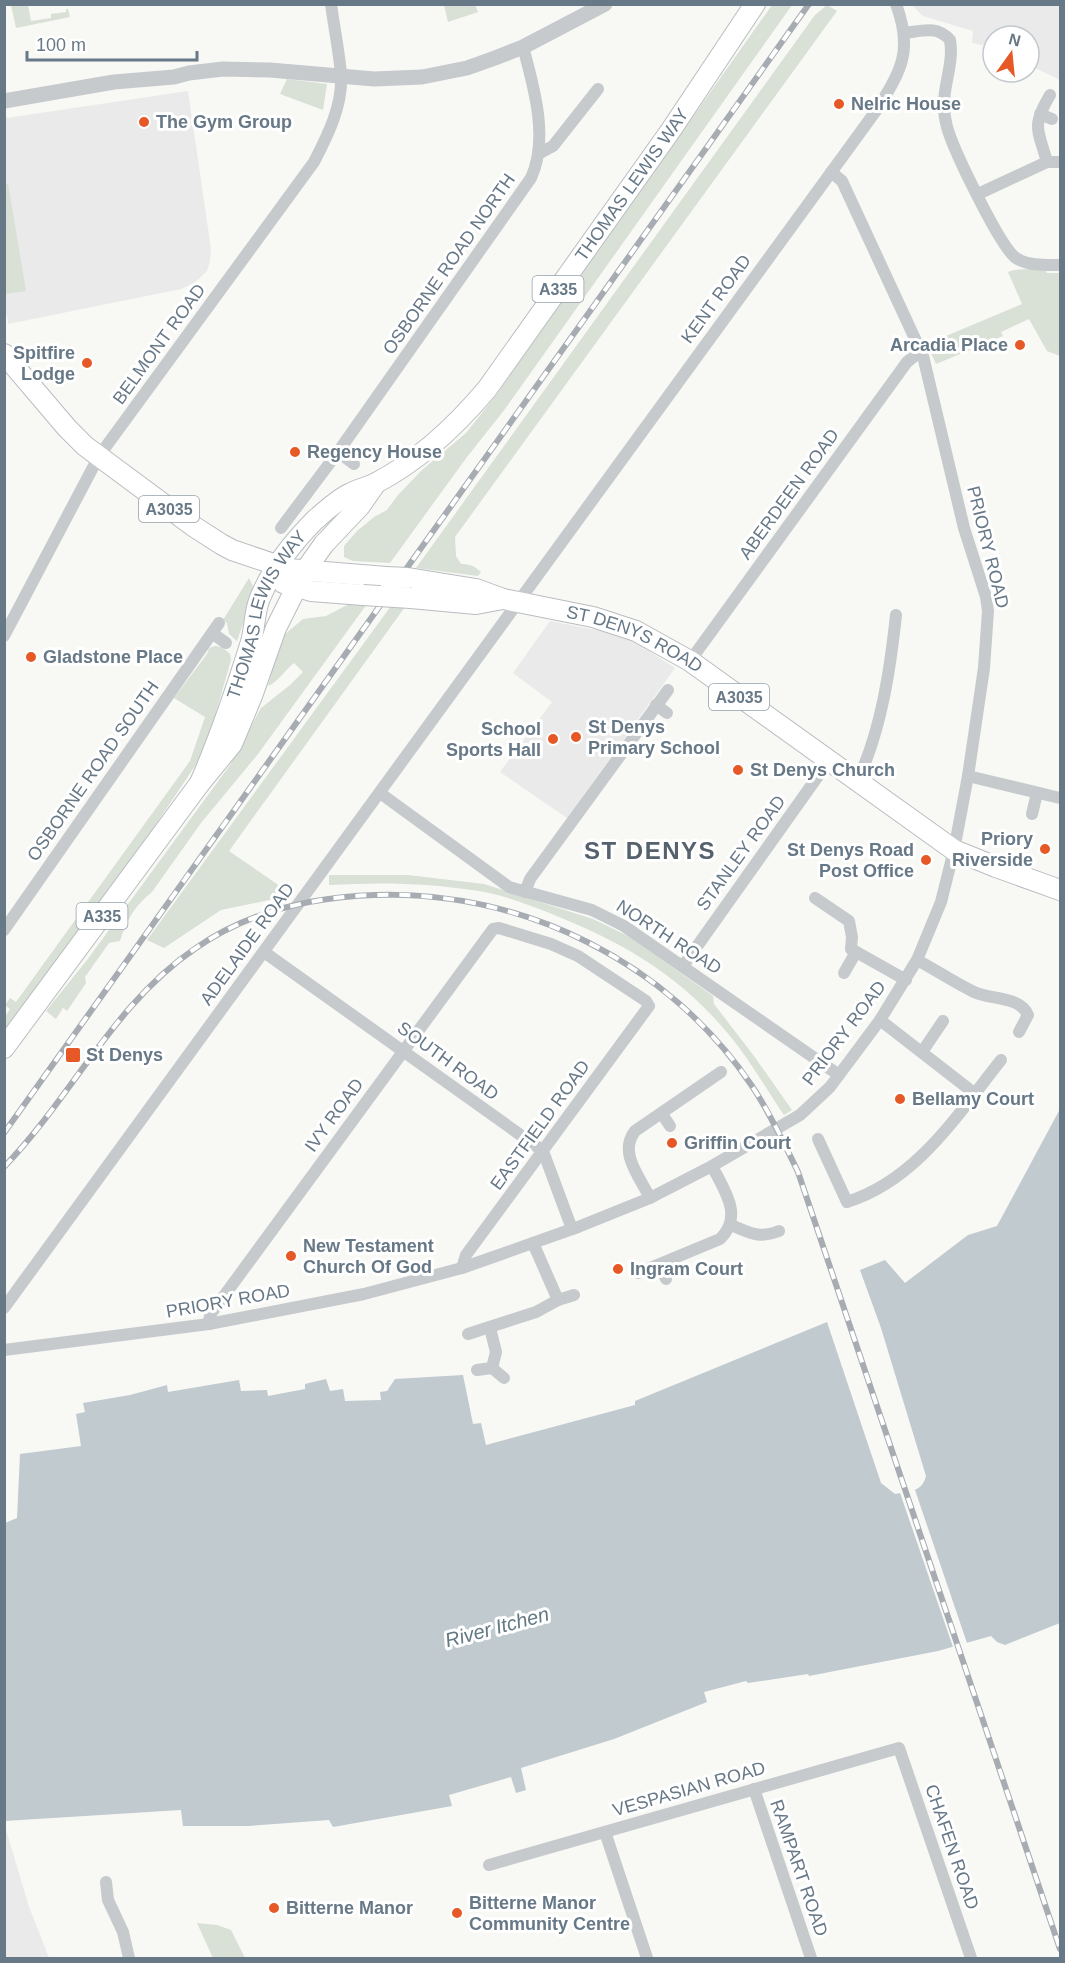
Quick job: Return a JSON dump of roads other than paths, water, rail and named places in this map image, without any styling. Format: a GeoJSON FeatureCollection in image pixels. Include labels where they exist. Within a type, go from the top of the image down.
{"type":"FeatureCollection","features":[{"type":"Feature","properties":{"kind":"main road","name":"THOMAS LEWIS WAY"},"geometry":{"type":"LineString","coordinates":[[200,783],[227,716],[252,638],[286,576],[305,531],[349,493],[376,483],[439,441],[487,390],[671,130],[755,4]]}},
{"type":"Feature","properties":{"kind":"main road","name":"ST DENYS ROAD"},"geometry":{"type":"LineString","coordinates":[[4,354],[67,428],[99,456],[193,526],[232,550],[286,576],[310,591],[363,595],[410,588]]}},
{"type":"Feature","properties":{"kind":"main road","name":"THOMAS LEWIS WAY"},"geometry":{"type":"LineString","coordinates":[[4,1048],[200,783],[232,744],[245,715],[276,628],[286,576],[324,544],[360,506],[376,483]]}},
{"type":"Feature","properties":{"kind":"main road"},"geometry":{"type":"LineString","coordinates":[[345,521],[333,552],[337,565],[345,574]]}},
{"type":"Feature","properties":{"kind":"main road","name":"ST DENYS ROAD"},"geometry":{"type":"LineString","coordinates":[[286,576],[345,574],[386,577],[410,588],[476,604],[510,600],[613,623],[636,631],[690,662],[954,850],[1060,890]]}},
{"type":"Feature","properties":{"kind":"street","name":"BELMONT ROAD"},"geometry":{"type":"LineString","coordinates":[[4,636],[99,456],[314,162],[333,121],[339,97],[341,76],[331,4]]}},
{"type":"Feature","properties":{"kind":"street","name":"KENT ROAD"},"geometry":{"type":"LineString","coordinates":[[510,600],[878,108],[896,78],[904,52],[904,33],[896,4]]}},
{"type":"Feature","properties":{"kind":"street"},"geometry":{"type":"LineString","coordinates":[[4,101],[114,82],[174,77],[206,70],[270,70],[391,79],[422,77],[467,68],[523,47],[604,5]]}},
{"type":"Feature","properties":{"kind":"street"},"geometry":{"type":"LineString","coordinates":[[904,33],[931,29],[939,31],[950,40],[951,56],[944,103],[945,115],[953,142],[995,230],[1010,253],[1028,263],[1060,265]]}},
{"type":"Feature","properties":{"kind":"street","name":"OSBORNE ROAD NORTH"},"geometry":{"type":"LineString","coordinates":[[281,528],[338,452],[528,184],[540,153],[533,85],[523,47]]}},
{"type":"Feature","properties":{"kind":"street"},"geometry":{"type":"LineString","coordinates":[[540,153],[553,146],[591,93]]}},
{"type":"Feature","properties":{"kind":"street"},"geometry":{"type":"LineString","coordinates":[[1047,162],[1037,131],[1046,117],[1050,95]]}},
{"type":"Feature","properties":{"kind":"street"},"geometry":{"type":"LineString","coordinates":[[978,194],[1047,162],[1060,162]]}},
{"type":"Feature","properties":{"kind":"street","name":"PRIORY ROAD"},"geometry":{"type":"LineString","coordinates":[[4,1350],[208,1324],[364,1294],[462,1268],[533,1244],[650,1198],[712,1166],[800,1115],[839,1075],[880,1020],[917,960],[936,917],[954,850],[984,668],[988,611],[921,351],[842,181],[831,172]]}},
{"type":"Feature","properties":{"kind":"street","name":"ABERDEEN ROAD"},"geometry":{"type":"LineString","coordinates":[[690,662],[907,362],[921,351]]}},
{"type":"Feature","properties":{"kind":"street"},"geometry":{"type":"LineString","coordinates":[[338,452],[354,464]]}},
{"type":"Feature","properties":{"kind":"street","name":"ADELAIDE ROAD"},"geometry":{"type":"LineString","coordinates":[[4,1308],[380,793],[510,600]]}},
{"type":"Feature","properties":{"kind":"street"},"geometry":{"type":"LineString","coordinates":[[857,782],[873,736],[884,693],[896,615]]}},
{"type":"Feature","properties":{"kind":"street","name":"OSBORNE ROAD SOUTH"},"geometry":{"type":"LineString","coordinates":[[4,930],[215,628],[226,643]]}},
{"type":"Feature","properties":{"kind":"street"},"geometry":{"type":"LineString","coordinates":[[525,892],[530,879],[668,690]]}},
{"type":"Feature","properties":{"kind":"street"},"geometry":{"type":"LineString","coordinates":[[656,705],[667,713]]}},
{"type":"Feature","properties":{"kind":"street","name":"STANLEY ROAD"},"geometry":{"type":"LineString","coordinates":[[683,966],[828,762]]}},
{"type":"Feature","properties":{"kind":"street"},"geometry":{"type":"LineString","coordinates":[[968,776],[1060,798]]}},
{"type":"Feature","properties":{"kind":"street","name":"NORTH ROAD"},"geometry":{"type":"LineString","coordinates":[[380,793],[509,887],[592,910],[624,926],[839,1075]]}},
{"type":"Feature","properties":{"kind":"street"},"geometry":{"type":"LineString","coordinates":[[1032,814],[1037,793]]}},
{"type":"Feature","properties":{"kind":"street"},"geometry":{"type":"LineString","coordinates":[[815,898],[849,921],[852,937],[850,949],[906,980]]}},
{"type":"Feature","properties":{"kind":"street","name":"IVY ROAD"},"geometry":{"type":"LineString","coordinates":[[208,1324],[210,1315],[493,929],[499,928],[520,933],[578,957],[646,1000],[649,1006]]}},
{"type":"Feature","properties":{"kind":"street","name":"SOUTH ROAD"},"geometry":{"type":"LineString","coordinates":[[264,951],[543,1151]]}},
{"type":"Feature","properties":{"kind":"street"},"geometry":{"type":"LineString","coordinates":[[844,973],[856,952]]}},
{"type":"Feature","properties":{"kind":"street"},"geometry":{"type":"LineString","coordinates":[[917,960],[976,993],[1011,1001],[1026,1009],[1029,1015],[1019,1032]]}},
{"type":"Feature","properties":{"kind":"street","name":"EASTFIELD ROAD"},"geometry":{"type":"LineString","coordinates":[[462,1268],[466,1255],[649,1006]]}},
{"type":"Feature","properties":{"kind":"street"},"geometry":{"type":"LineString","coordinates":[[880,1020],[974,1093]]}},
{"type":"Feature","properties":{"kind":"street"},"geometry":{"type":"LineString","coordinates":[[922,1052],[943,1021]]}},
{"type":"Feature","properties":{"kind":"street"},"geometry":{"type":"LineString","coordinates":[[818,1139],[846,1202],[879,1188],[908,1169],[937,1141],[1001,1060]]}},
{"type":"Feature","properties":{"kind":"street"},"geometry":{"type":"LineString","coordinates":[[650,1198],[630,1159],[628,1143],[635,1131],[721,1072]]}},
{"type":"Feature","properties":{"kind":"street"},"geometry":{"type":"LineString","coordinates":[[662,1114],[670,1126]]}},
{"type":"Feature","properties":{"kind":"street"},"geometry":{"type":"LineString","coordinates":[[543,1151],[572,1229]]}},
{"type":"Feature","properties":{"kind":"street"},"geometry":{"type":"LineString","coordinates":[[638,1274],[720,1239],[731,1225],[732,1210],[712,1166]]}},
{"type":"Feature","properties":{"kind":"street"},"geometry":{"type":"LineString","coordinates":[[731,1225],[756,1236],[779,1231]]}},
{"type":"Feature","properties":{"kind":"street"},"geometry":{"type":"LineString","coordinates":[[533,1244],[558,1300]]}},
{"type":"Feature","properties":{"kind":"street"},"geometry":{"type":"LineString","coordinates":[[660,1264],[666,1279]]}},
{"type":"Feature","properties":{"kind":"street"},"geometry":{"type":"LineString","coordinates":[[468,1334],[537,1312],[558,1300],[574,1295]]}},
{"type":"Feature","properties":{"kind":"street"},"geometry":{"type":"LineString","coordinates":[[490,1328],[496,1352],[492,1368]]}},
{"type":"Feature","properties":{"kind":"street"},"geometry":{"type":"LineString","coordinates":[[477,1370],[492,1368],[504,1378]]}},
{"type":"Feature","properties":{"kind":"street","name":"VESPASIAN ROAD"},"geometry":{"type":"LineString","coordinates":[[489,1865],[899,1748]]}},
{"type":"Feature","properties":{"kind":"street","name":"CHAFEN ROAD"},"geometry":{"type":"LineString","coordinates":[[899,1748],[971,1959]]}},
{"type":"Feature","properties":{"kind":"street","name":"RAMPART ROAD"},"geometry":{"type":"LineString","coordinates":[[753,1789],[811,1959]]}},
{"type":"Feature","properties":{"kind":"street"},"geometry":{"type":"LineString","coordinates":[[605,1832],[647,1959]]}},
{"type":"Feature","properties":{"kind":"street"},"geometry":{"type":"LineString","coordinates":[[106,1882],[108,1900],[123,1932],[129,1959]]}},
{"type":"Feature","properties":{"kind":"water","name":"River Itchen"},"geometry":{"type":"Polygon","coordinates":[[[1060,1109],[1060,1623],[1005,1645],[997,1642],[991,1636],[938,1651],[809,1676],[808,1674],[748,1683],[746,1681],[704,1692],[707,1702],[614,1739],[521,1768],[526,1790],[516,1793],[511,1777],[449,1795],[452,1806],[333,1827],[329,1820],[248,1826],[183,1826],[181,1810],[5,1821],[5,1523],[17,1518],[20,1454],[81,1446],[76,1414],[85,1412],[83,1403],[130,1395],[167,1385],[168,1392],[239,1380],[241,1391],[267,1390],[268,1396],[305,1389],[305,1384],[326,1379],[330,1391],[343,1389],[345,1401],[381,1400],[380,1392],[387,1391],[395,1379],[463,1375],[473,1424],[481,1423],[486,1445],[635,1405],[635,1401],[827,1322],[881,1483],[895,1494],[910,1491],[922,1485],[926,1476],[881,1328],[860,1270],[885,1260],[905,1283],[968,1235],[997,1226],[1060,1109]]]}},
{"type":"Feature","properties":{"kind":"railway"},"geometry":{"type":"LineString","coordinates":[[4,1133],[809,4]]}},
{"type":"Feature","properties":{"kind":"railway"},"geometry":{"type":"LineString","coordinates":[[4,1167],[51,1111],[117,1023],[167,970],[216,935],[281,909],[328,899],[375,895],[431,897],[485,905],[538,921],[588,942],[636,970],[679,1004],[718,1042],[759,1096],[798,1172],[1060,1949]]}},
{"type":"Feature","properties":{"kind":"place","name":"Nelric House"},"geometry":{"type":"Point","coordinates":[839,104]}},
{"type":"Feature","properties":{"kind":"place","name":"The Gym Group"},"geometry":{"type":"Point","coordinates":[144,122]}},
{"type":"Feature","properties":{"kind":"place","name":"Arcadia Place"},"geometry":{"type":"Point","coordinates":[1020,345]}},
{"type":"Feature","properties":{"kind":"place","name":"Spitfire Lodge"},"geometry":{"type":"Point","coordinates":[87,363]}},
{"type":"Feature","properties":{"kind":"place","name":"Regency House"},"geometry":{"type":"Point","coordinates":[295,452]}},
{"type":"Feature","properties":{"kind":"place","name":"Gladstone Place"},"geometry":{"type":"Point","coordinates":[31,657]}},
{"type":"Feature","properties":{"kind":"place","name":"St Denys Primary School"},"geometry":{"type":"Point","coordinates":[576,737]}},
{"type":"Feature","properties":{"kind":"place","name":"School Sports Hall"},"geometry":{"type":"Point","coordinates":[553,739]}},
{"type":"Feature","properties":{"kind":"place","name":"St Denys Church"},"geometry":{"type":"Point","coordinates":[738,770]}},
{"type":"Feature","properties":{"kind":"place","name":"Priory Riverside"},"geometry":{"type":"Point","coordinates":[1045,849]}},
{"type":"Feature","properties":{"kind":"place","name":"St Denys Road Post Office"},"geometry":{"type":"Point","coordinates":[926,860]}},
{"type":"Feature","properties":{"kind":"place","name":"St Denys"},"geometry":{"type":"Point","coordinates":[73,1055]}},
{"type":"Feature","properties":{"kind":"place","name":"Bellamy Court"},"geometry":{"type":"Point","coordinates":[900,1099]}},
{"type":"Feature","properties":{"kind":"place","name":"Griffin Court"},"geometry":{"type":"Point","coordinates":[672,1143]}},
{"type":"Feature","properties":{"kind":"place","name":"New Testament Church Of God"},"geometry":{"type":"Point","coordinates":[291,1256]}},
{"type":"Feature","properties":{"kind":"place","name":"Ingram Court"},"geometry":{"type":"Point","coordinates":[618,1269]}},
{"type":"Feature","properties":{"kind":"place","name":"Bitterne Manor"},"geometry":{"type":"Point","coordinates":[274,1908]}},
{"type":"Feature","properties":{"kind":"place","name":"Bitterne Manor Community Centre"},"geometry":{"type":"Point","coordinates":[457,1913]}},
{"type":"Feature","properties":{"kind":"district","name":"ST DENYS"},"geometry":{"type":"Point","coordinates":[650,850]}}]}
